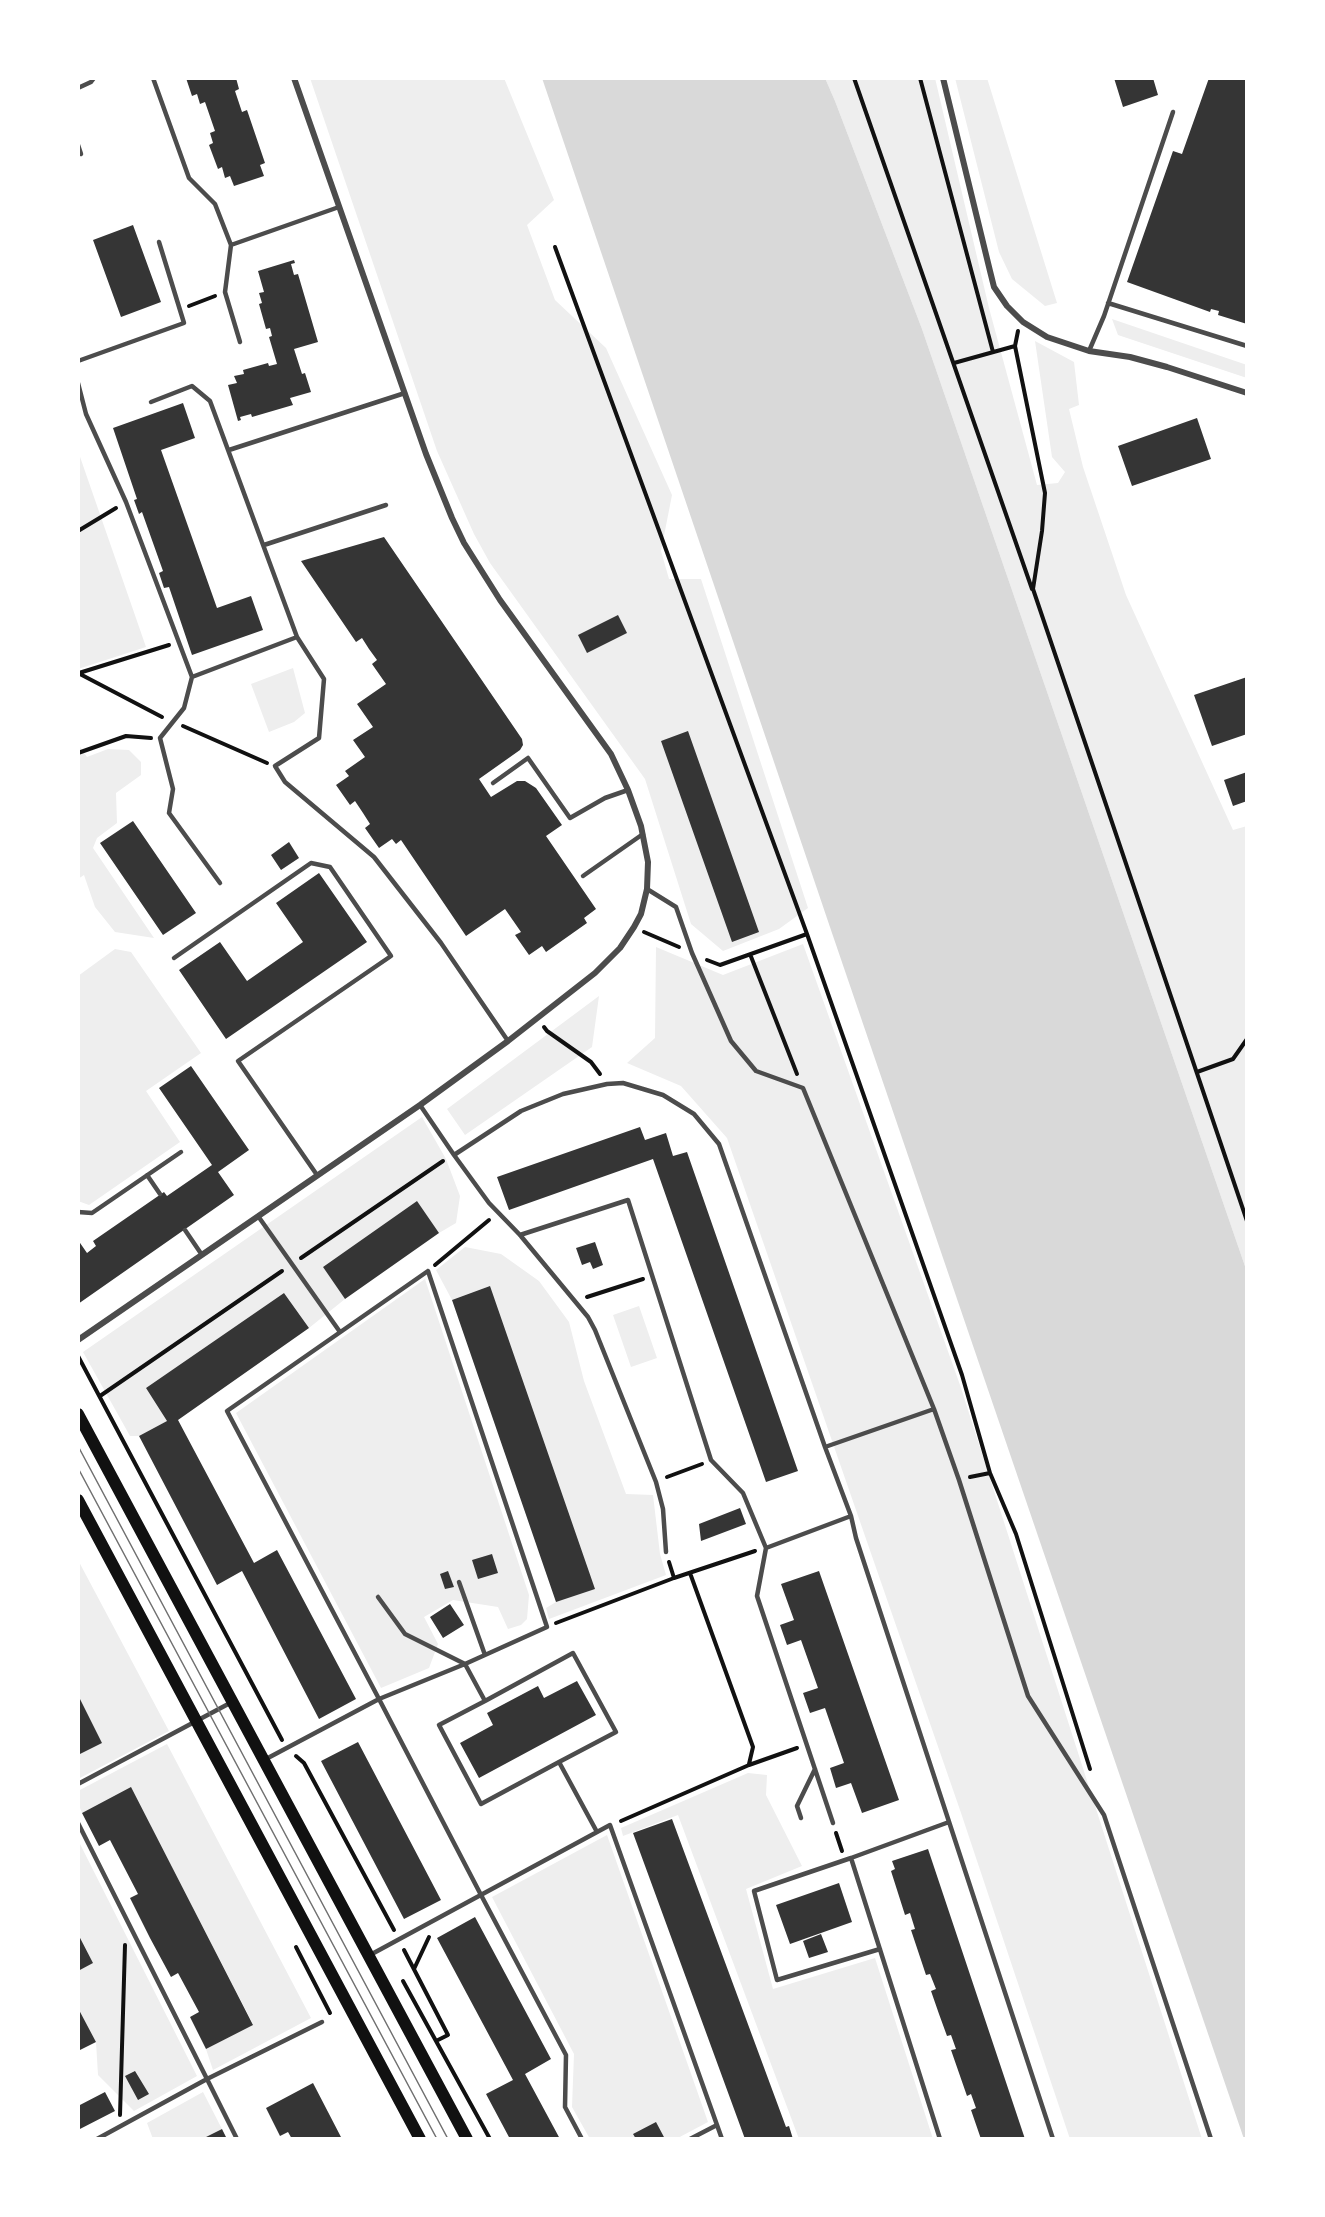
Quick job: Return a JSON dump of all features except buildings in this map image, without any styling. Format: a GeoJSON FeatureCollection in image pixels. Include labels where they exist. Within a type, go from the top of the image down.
{"type":"FeatureCollection","features":[{"type":"Feature","properties":{"kind":"main road"},"geometry":{"type":"LineString","coordinates":[[78,1414],[467,2139]]}},
{"type":"Feature","properties":{"kind":"main road"},"geometry":{"type":"LineString","coordinates":[[78,1500],[420,2139]]}},
{"type":"Feature","properties":{"kind":"street"},"geometry":{"type":"LineString","coordinates":[[78,1341],[420,1105],[508,1041],[595,973],[620,948],[634,927],[641,914],[647,890],[648,862],[643,834],[628,790],[611,754],[500,600],[464,543],[426,454],[294,78]]}},
{"type":"Feature","properties":{"kind":"street"},"geometry":{"type":"LineString","coordinates":[[944,78],[994,287],[1007,306],[1023,322],[1047,337],[1089,351],[1130,357],[1167,367],[1247,393]]}},
{"type":"Feature","properties":{"kind":"lane"},"geometry":{"type":"LineString","coordinates":[[78,88],[91,82],[94,78]]}},
{"type":"Feature","properties":{"kind":"lane"},"geometry":{"type":"LineString","coordinates":[[153,78],[189,178],[215,204],[231,244],[225,292],[240,342]]}},
{"type":"Feature","properties":{"kind":"lane"},"geometry":{"type":"LineString","coordinates":[[1089,351],[1108,303],[1173,111]]}},
{"type":"Feature","properties":{"kind":"lane"},"geometry":{"type":"LineString","coordinates":[[78,145],[81,154]]}},
{"type":"Feature","properties":{"kind":"lane"},"geometry":{"type":"LineString","coordinates":[[231,244],[339,207]]}},
{"type":"Feature","properties":{"kind":"lane"},"geometry":{"type":"LineString","coordinates":[[78,360],[184,323],[159,242]]}},
{"type":"Feature","properties":{"kind":"lane"},"geometry":{"type":"LineString","coordinates":[[1108,303],[1247,346]]}},
{"type":"Feature","properties":{"kind":"lane"},"geometry":{"type":"LineString","coordinates":[[78,383],[86,414],[126,502],[192,677],[184,708],[160,738],[173,789],[170,813],[220,883]]}},
{"type":"Feature","properties":{"kind":"lane"},"geometry":{"type":"LineString","coordinates":[[151,402],[192,386],[210,401],[230,450],[297,637],[324,679],[318,738],[275,766],[285,782],[374,857],[441,943],[508,1041]]}},
{"type":"Feature","properties":{"kind":"lane"},"geometry":{"type":"LineString","coordinates":[[230,450],[405,393]]}},
{"type":"Feature","properties":{"kind":"lane"},"geometry":{"type":"LineString","coordinates":[[264,546],[386,505]]}},
{"type":"Feature","properties":{"kind":"lane"},"geometry":{"type":"LineString","coordinates":[[192,677],[297,637]]}},
{"type":"Feature","properties":{"kind":"lane"},"geometry":{"type":"LineString","coordinates":[[493,783],[528,758],[570,818],[605,798],[628,790]]}},
{"type":"Feature","properties":{"kind":"lane"},"geometry":{"type":"LineString","coordinates":[[583,876],[643,834]]}},
{"type":"Feature","properties":{"kind":"lane"},"geometry":{"type":"LineString","coordinates":[[174,958],[311,863],[330,867],[391,956],[238,1061],[317,1175]]}},
{"type":"Feature","properties":{"kind":"lane"},"geometry":{"type":"LineString","coordinates":[[647,890],[676,907],[692,953],[731,1041],[756,1071],[803,1088],[934,1409],[1028,1696],[1104,1815],[1211,2139]]}},
{"type":"Feature","properties":{"kind":"lane"},"geometry":{"type":"LineString","coordinates":[[454,1154],[521,1111],[563,1094],[607,1084],[623,1083],[663,1095],[694,1114],[720,1144],[851,1516],[856,1538],[1053,2139]]}},
{"type":"Feature","properties":{"kind":"lane"},"geometry":{"type":"LineString","coordinates":[[420,1105],[489,1203],[520,1235],[596,1330],[656,1482],[663,1509],[666,1552]]}},
{"type":"Feature","properties":{"kind":"lane"},"geometry":{"type":"LineString","coordinates":[[78,1212],[92,1213],[181,1152]]}},
{"type":"Feature","properties":{"kind":"lane"},"geometry":{"type":"LineString","coordinates":[[147,1175],[160,1194]]}},
{"type":"Feature","properties":{"kind":"lane"},"geometry":{"type":"LineString","coordinates":[[520,1235],[628,1200],[711,1460],[743,1492],[766,1548],[757,1596],[833,1823]]}},
{"type":"Feature","properties":{"kind":"lane"},"geometry":{"type":"LineString","coordinates":[[258,1216],[340,1332]]}},
{"type":"Feature","properties":{"kind":"lane"},"geometry":{"type":"LineString","coordinates":[[185,1230],[202,1255]]}},
{"type":"Feature","properties":{"kind":"lane"},"geometry":{"type":"LineString","coordinates":[[265,1760],[379,1699],[465,1664],[547,1626],[428,1271],[227,1411],[379,1699],[566,2055],[565,2107],[582,2139]]}},
{"type":"Feature","properties":{"kind":"lane"},"geometry":{"type":"LineString","coordinates":[[825,1447],[934,1409]]}},
{"type":"Feature","properties":{"kind":"lane"},"geometry":{"type":"LineString","coordinates":[[766,1548],[851,1516]]}},
{"type":"Feature","properties":{"kind":"lane"},"geometry":{"type":"LineString","coordinates":[[459,1582],[485,1655]]}},
{"type":"Feature","properties":{"kind":"lane"},"geometry":{"type":"LineString","coordinates":[[378,1597],[405,1634],[465,1664],[485,1701]]}},
{"type":"Feature","properties":{"kind":"lane"},"geometry":{"type":"LineString","coordinates":[[573,1653],[616,1732],[559,1762],[481,1804],[439,1725],[573,1653]]}},
{"type":"Feature","properties":{"kind":"lane"},"geometry":{"type":"LineString","coordinates":[[78,1784],[233,1701]]}},
{"type":"Feature","properties":{"kind":"lane"},"geometry":{"type":"LineString","coordinates":[[559,1762],[597,1832]]}},
{"type":"Feature","properties":{"kind":"lane"},"geometry":{"type":"LineString","coordinates":[[801,1818],[797,1806],[815,1769]]}},
{"type":"Feature","properties":{"kind":"lane"},"geometry":{"type":"LineString","coordinates":[[880,1949],[777,1980],[754,1891],[949,1822]]}},
{"type":"Feature","properties":{"kind":"lane"},"geometry":{"type":"LineString","coordinates":[[78,1823],[237,2139]]}},
{"type":"Feature","properties":{"kind":"lane"},"geometry":{"type":"LineString","coordinates":[[369,1956],[610,1826],[722,2139]]}},
{"type":"Feature","properties":{"kind":"lane"},"geometry":{"type":"LineString","coordinates":[[850,1858],[940,2139]]}},
{"type":"Feature","properties":{"kind":"lane"},"geometry":{"type":"LineString","coordinates":[[96,2139],[207,2079],[322,2022]]}},
{"type":"Feature","properties":{"kind":"lane"},"geometry":{"type":"LineString","coordinates":[[690,2139],[717,2125]]}},
{"type":"Feature","properties":{"kind":"path"},"geometry":{"type":"LineString","coordinates":[[854,78],[1033,589],[1247,1221]]}},
{"type":"Feature","properties":{"kind":"path"},"geometry":{"type":"LineString","coordinates":[[920,78],[993,352]]}},
{"type":"Feature","properties":{"kind":"path"},"geometry":{"type":"LineString","coordinates":[[555,247],[807,934],[962,1375],[990,1473],[1016,1534],[1091,1774]]}},
{"type":"Feature","properties":{"kind":"path"},"geometry":{"type":"LineString","coordinates":[[180,310],[225,292]]}},
{"type":"Feature","properties":{"kind":"path"},"geometry":{"type":"LineString","coordinates":[[1023,322],[1018,332],[1016,346],[1045,494],[1033,589]]}},
{"type":"Feature","properties":{"kind":"path"},"geometry":{"type":"LineString","coordinates":[[954,363],[1016,346]]}},
{"type":"Feature","properties":{"kind":"path"},"geometry":{"type":"LineString","coordinates":[[78,531],[126,502]]}},
{"type":"Feature","properties":{"kind":"path"},"geometry":{"type":"LineString","coordinates":[[78,674],[179,642]]}},
{"type":"Feature","properties":{"kind":"path"},"geometry":{"type":"LineString","coordinates":[[78,753],[126,736],[160,738]]}},
{"type":"Feature","properties":{"kind":"path"},"geometry":{"type":"LineString","coordinates":[[634,927],[720,965],[807,934]]}},
{"type":"Feature","properties":{"kind":"path"},"geometry":{"type":"LineString","coordinates":[[750,954],[803,1088]]}},
{"type":"Feature","properties":{"kind":"path"},"geometry":{"type":"LineString","coordinates":[[537,1018],[548,1032],[591,1062],[607,1084]]}},
{"type":"Feature","properties":{"kind":"path"},"geometry":{"type":"LineString","coordinates":[[1197,1072],[1233,1059],[1247,1040]]}},
{"type":"Feature","properties":{"kind":"path"},"geometry":{"type":"LineString","coordinates":[[100,1396],[454,1154]]}},
{"type":"Feature","properties":{"kind":"path"},"geometry":{"type":"LineString","coordinates":[[428,1271],[479,1228]]}},
{"type":"Feature","properties":{"kind":"path"},"geometry":{"type":"LineString","coordinates":[[575,1301],[652,1275]]}},
{"type":"Feature","properties":{"kind":"path"},"geometry":{"type":"LineString","coordinates":[[667,1477],[689,1469]]}},
{"type":"Feature","properties":{"kind":"path"},"geometry":{"type":"LineString","coordinates":[[959,1480],[990,1473]]}},
{"type":"Feature","properties":{"kind":"path"},"geometry":{"type":"LineString","coordinates":[[547,1626],[690,1573],[766,1548]]}},
{"type":"Feature","properties":{"kind":"path"},"geometry":{"type":"LineString","coordinates":[[690,1573],[753,1747],[748,1765]]}},
{"type":"Feature","properties":{"kind":"path"},"geometry":{"type":"LineString","coordinates":[[610,1826],[748,1765],[783,1753]]}},
{"type":"Feature","properties":{"kind":"path"},"geometry":{"type":"LineString","coordinates":[[119,2125],[126,1918]]}},
{"type":"Feature","properties":{"kind":"path"},"geometry":{"type":"LineString","coordinates":[[414,1969],[437,1919]]}},
{"type":"Feature","properties":{"kind":"path"},"geometry":{"type":"LineString","coordinates":[[296,1947],[330,2013],[340,2008]]}},
{"type":"Feature","properties":{"kind":"path"},"geometry":{"type":"LineString","coordinates":[[400,1975],[436,2041]]}},
{"type":"Feature","properties":{"kind":"shaded area"},"geometry":{"type":"Polygon","coordinates":[[[310,78],[504,78],[554,200],[527,225],[555,300],[606,348],[672,495],[661,551],[669,579],[701,579],[808,908],[779,929],[723,951],[691,924],[645,779],[490,563],[474,534],[437,451],[310,78]]]}},
{"type":"Feature","properties":{"kind":"shaded area"},"geometry":{"type":"Polygon","coordinates":[[[542,78],[825,78],[922,329],[1247,1272],[1247,2139],[1244,2139],[542,78]]]}},
{"type":"Feature","properties":{"kind":"shaded area"},"geometry":{"type":"Polygon","coordinates":[[[825,78],[935,78],[989,308],[1037,485],[1058,483],[1065,472],[1052,457],[1035,341],[1074,362],[1079,405],[1069,409],[1083,467],[1126,595],[1233,830],[1247,826],[1247,1272],[922,329],[825,78]]]}},
{"type":"Feature","properties":{"kind":"shaded area"},"geometry":{"type":"Polygon","coordinates":[[[955,78],[987,78],[1057,303],[1045,306],[1012,279],[999,252],[955,78]]]}},
{"type":"Feature","properties":{"kind":"shaded area"},"geometry":{"type":"Polygon","coordinates":[[[1112,319],[1247,365],[1247,378],[1118,335],[1112,319]]]}},
{"type":"Feature","properties":{"kind":"shaded area"},"geometry":{"type":"Polygon","coordinates":[[[78,451],[146,647],[78,669],[78,451]]]}},
{"type":"Feature","properties":{"kind":"shaded area"},"geometry":{"type":"Polygon","coordinates":[[[293,668],[305,713],[294,722],[269,732],[251,684],[293,668]]]}},
{"type":"Feature","properties":{"kind":"shaded area"},"geometry":{"type":"Polygon","coordinates":[[[78,744],[87,757],[108,749],[129,750],[141,762],[141,775],[116,793],[117,823],[97,838],[93,848],[154,938],[115,932],[95,907],[84,875],[78,879],[78,744]]]}},
{"type":"Feature","properties":{"kind":"shaded area"},"geometry":{"type":"Polygon","coordinates":[[[803,944],[960,1385],[1202,2139],[1070,2139],[960,1810],[727,1138],[681,1086],[627,1063],[655,1038],[656,947],[723,975],[803,944]]]}},
{"type":"Feature","properties":{"kind":"shaded area"},"geometry":{"type":"Polygon","coordinates":[[[115,949],[131,952],[201,1053],[146,1091],[180,1142],[89,1205],[78,1201],[78,976],[115,949]]]}},
{"type":"Feature","properties":{"kind":"shaded area"},"geometry":{"type":"Polygon","coordinates":[[[599,996],[592,1047],[465,1135],[447,1109],[599,996]]]}},
{"type":"Feature","properties":{"kind":"shaded area"},"geometry":{"type":"Polygon","coordinates":[[[422,1117],[446,1159],[460,1196],[456,1223],[439,1233],[417,1201],[323,1267],[345,1299],[309,1328],[284,1293],[146,1388],[167,1421],[139,1436],[130,1436],[83,1352],[422,1117]]]}},
{"type":"Feature","properties":{"kind":"shaded area"},"geometry":{"type":"Polygon","coordinates":[[[465,1247],[501,1254],[539,1281],[569,1322],[584,1381],[626,1494],[653,1495],[660,1554],[666,1575],[549,1619],[546,1608],[556,1602],[490,1286],[452,1300],[436,1270],[465,1247]]]}},
{"type":"Feature","properties":{"kind":"shaded area"},"geometry":{"type":"Polygon","coordinates":[[[425,1279],[529,1595],[527,1619],[521,1625],[508,1629],[498,1607],[453,1600],[424,1617],[438,1644],[429,1668],[381,1688],[236,1413],[425,1279]]]}},
{"type":"Feature","properties":{"kind":"shaded area"},"geometry":{"type":"Polygon","coordinates":[[[639,1306],[657,1358],[631,1367],[613,1315],[639,1306]]]}},
{"type":"Feature","properties":{"kind":"shaded area"},"geometry":{"type":"Polygon","coordinates":[[[78,1560],[169,1731],[78,1779],[78,1755],[102,1743],[78,1695],[78,1560]]]}},
{"type":"Feature","properties":{"kind":"shaded area"},"geometry":{"type":"Polygon","coordinates":[[[167,1744],[311,2018],[213,2070],[206,2049],[253,2024],[131,1788],[82,1813],[78,1803],[78,1791],[167,1744]]]}},
{"type":"Feature","properties":{"kind":"shaded area"},"geometry":{"type":"Polygon","coordinates":[[[748,1773],[767,1775],[766,1795],[802,1866],[746,1889],[773,1989],[875,1958],[933,2139],[799,2139],[678,1815],[623,1836],[621,1828],[748,1773]]]}},
{"type":"Feature","properties":{"kind":"shaded area"},"geometry":{"type":"Polygon","coordinates":[[[607,1835],[708,2122],[676,2139],[590,2139],[572,2107],[574,2054],[492,1897],[607,1835]]]}},
{"type":"Feature","properties":{"kind":"shaded area"},"geometry":{"type":"Polygon","coordinates":[[[78,1840],[197,2076],[134,2111],[98,2075],[96,2042],[78,2008],[78,1840]]]}},
{"type":"Feature","properties":{"kind":"shaded area"},"geometry":{"type":"Polygon","coordinates":[[[203,2092],[222,2129],[202,2139],[153,2139],[147,2123],[203,2092]]]}},
{"type":"Feature","properties":{"kind":"tram line"},"geometry":{"type":"LineString","coordinates":[[78,1446],[448,2139]]}},
{"type":"Feature","properties":{"kind":"tram line"},"geometry":{"type":"LineString","coordinates":[[78,1468],[437,2139]]}}]}
